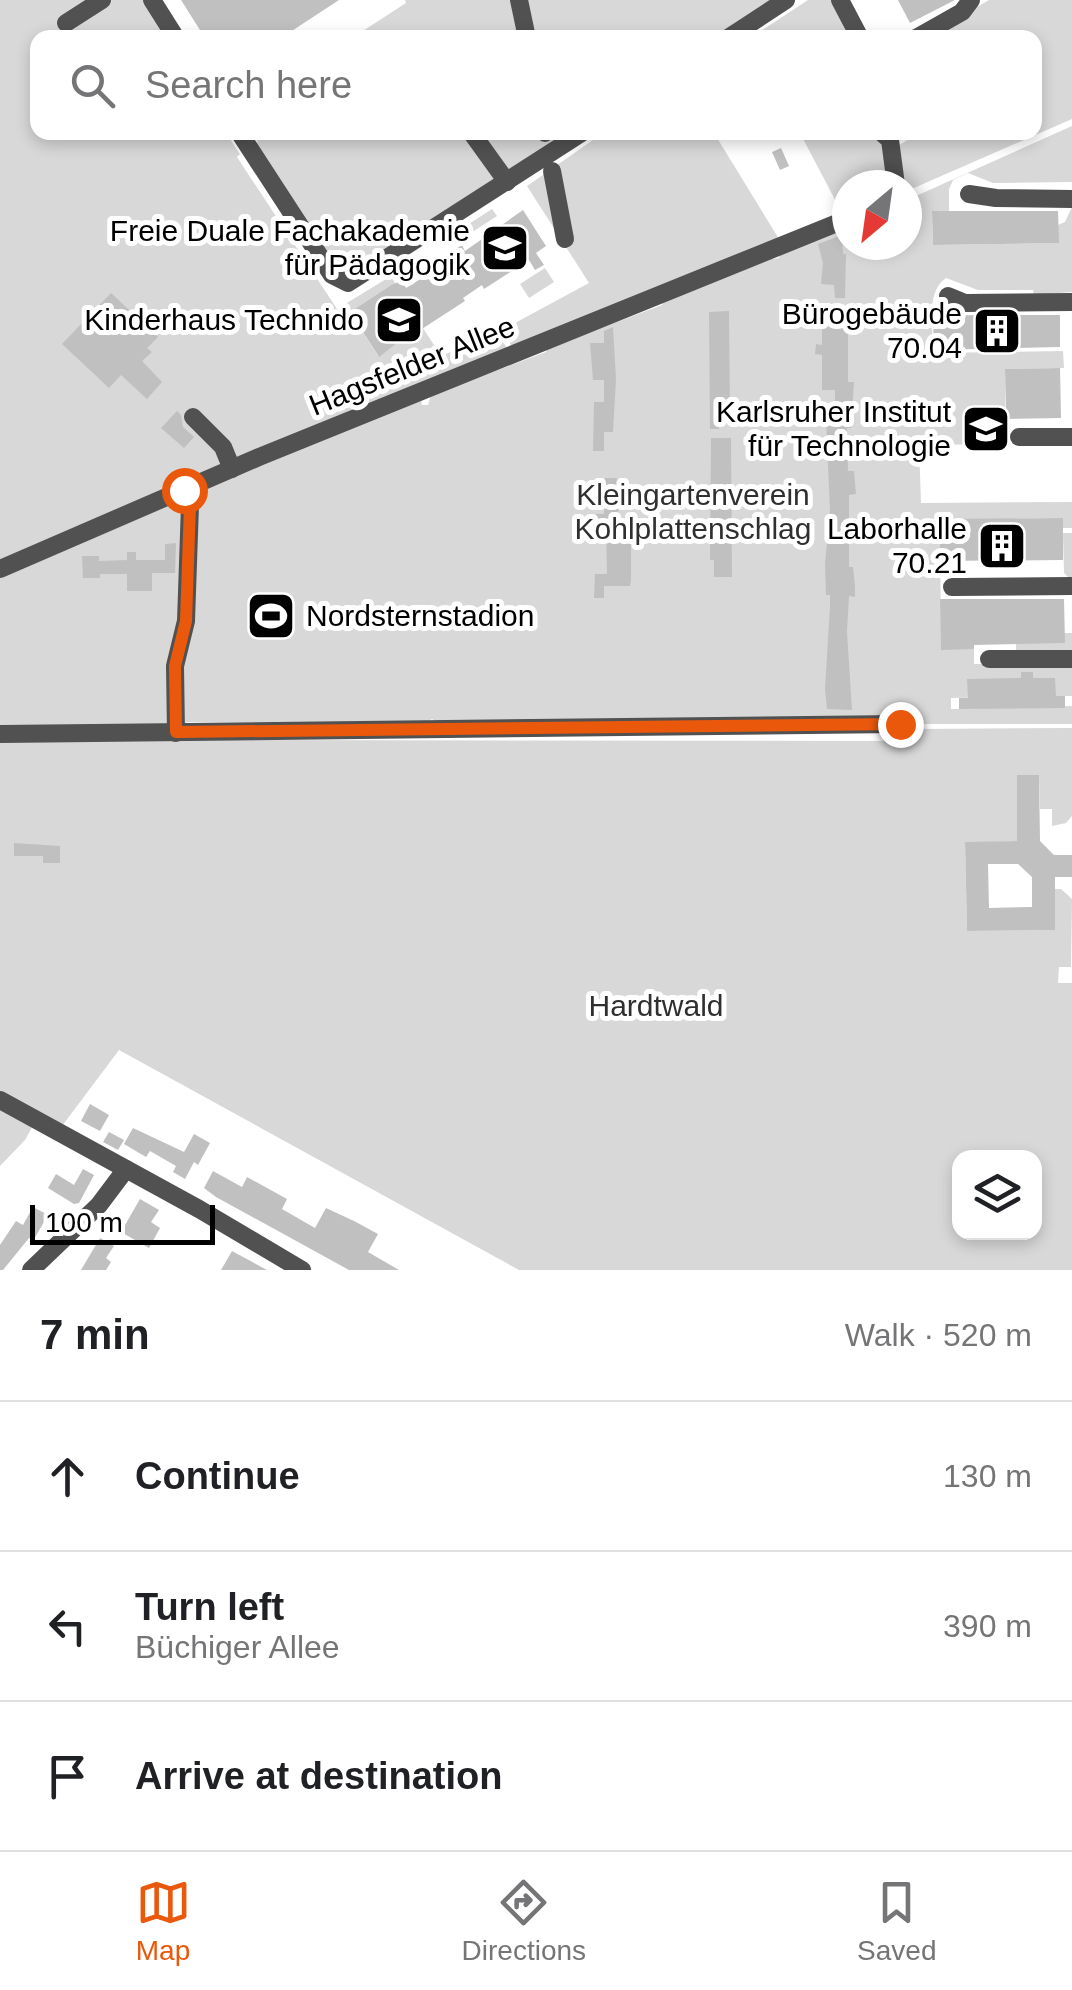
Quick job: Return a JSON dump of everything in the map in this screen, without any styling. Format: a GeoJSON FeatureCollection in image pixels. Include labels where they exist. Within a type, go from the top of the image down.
{"type":"FeatureCollection","features":[{"type":"Feature","properties":{"kind":"street"},"geometry":{"type":"LineString","coordinates":[[66,23],[102,0]]}},
{"type":"Feature","properties":{"kind":"street"},"geometry":{"type":"LineString","coordinates":[[152,0],[171,30]]}},
{"type":"Feature","properties":{"kind":"street"},"geometry":{"type":"LineString","coordinates":[[519,0],[526,30]]}},
{"type":"Feature","properties":{"kind":"street"},"geometry":{"type":"LineString","coordinates":[[740,30],[786,0]]}},
{"type":"Feature","properties":{"kind":"street"},"geometry":{"type":"LineString","coordinates":[[840,0],[856,30]]}},
{"type":"Feature","properties":{"kind":"street"},"geometry":{"type":"LineString","coordinates":[[930,30],[962,12],[970,0]]}},
{"type":"Feature","properties":{"kind":"street"},"geometry":{"type":"LineString","coordinates":[[243,140],[332,275],[348,283],[571,140]]}},
{"type":"Feature","properties":{"kind":"street"},"geometry":{"type":"LineString","coordinates":[[477,140],[508,182]]}},
{"type":"Feature","properties":{"kind":"street"},"geometry":{"type":"LineString","coordinates":[[892,140],[894,170]]}},
{"type":"Feature","properties":{"kind":"street"},"geometry":{"type":"LineString","coordinates":[[552,171],[565,240]]}},
{"type":"Feature","properties":{"kind":"street"},"geometry":{"type":"LineString","coordinates":[[969,194],[1072,199]]}},
{"type":"Feature","properties":{"kind":"street","name":"Hagsfelder Allee"},"geometry":{"type":"LineString","coordinates":[[0,570],[232,469],[832,226]]}},
{"type":"Feature","properties":{"kind":"street"},"geometry":{"type":"LineString","coordinates":[[948,296],[965,303],[1072,302]]}},
{"type":"Feature","properties":{"kind":"street"},"geometry":{"type":"LineString","coordinates":[[193,417],[223,447],[232,469]]}},
{"type":"Feature","properties":{"kind":"street"},"geometry":{"type":"LineString","coordinates":[[1019,437],[1072,437]]}},
{"type":"Feature","properties":{"kind":"street"},"geometry":{"type":"LineString","coordinates":[[176,732],[175,666],[186,621],[190,505],[184,490]]}},
{"type":"Feature","properties":{"kind":"street"},"geometry":{"type":"LineString","coordinates":[[952,588],[1072,586]]}},
{"type":"Feature","properties":{"kind":"street"},"geometry":{"type":"LineString","coordinates":[[990,658],[1072,659]]}},
{"type":"Feature","properties":{"kind":"street"},"geometry":{"type":"LineString","coordinates":[[0,734],[900,724]]}},
{"type":"Feature","properties":{"kind":"street"},"geometry":{"type":"LineString","coordinates":[[0,1100],[302,1270]]}},
{"type":"Feature","properties":{"kind":"street"},"geometry":{"type":"LineString","coordinates":[[31,1270],[112,1190],[126,1169]]}},
{"type":"Feature","properties":{"kind":"green space"},"geometry":{"type":"Polygon","coordinates":[[[0,0],[91,0],[68,28],[112,0],[143,0],[163,30],[30,30],[30,140],[231,140],[240,154],[237,157],[337,309],[391,276],[395,283],[350,312],[378,356],[406,334],[409,337],[423,328],[441,356],[497,333],[507,348],[418,385],[422,405],[428,405],[431,395],[662,305],[665,299],[770,255],[779,258],[781,251],[832,230],[832,260],[922,260],[922,193],[1072,126],[1072,182],[993,183],[968,173],[953,180],[949,211],[932,212],[933,245],[1058,243],[1058,225],[1065,222],[1072,207],[1072,292],[1034,295],[1033,290],[978,290],[946,278],[935,292],[932,312],[934,353],[1063,351],[1064,368],[1005,369],[1005,444],[919,445],[921,503],[1072,502],[1072,528],[1063,528],[1062,518],[940,520],[941,649],[974,649],[974,664],[1072,663],[1072,696],[951,698],[951,709],[1072,706],[1072,724],[439,724],[432,719],[424,724],[190,722],[182,723],[177,740],[917,741],[917,729],[1072,728],[1072,816],[1066,823],[1052,826],[1052,809],[1040,809],[1039,775],[1017,775],[1017,841],[965,843],[967,931],[1055,930],[1055,889],[1061,889],[1072,899],[1071,967],[1059,967],[1058,983],[1072,983],[1072,1270],[519,1270],[119,1050],[62,1126],[40,1113],[25,1140],[0,1166],[0,0]]]}},
{"type":"Feature","properties":{"kind":"green space"},"geometry":{"type":"Polygon","coordinates":[[[405,0],[777,0],[730,30],[364,30],[406,3],[405,0]]]}},
{"type":"Feature","properties":{"kind":"green space"},"geometry":{"type":"Polygon","coordinates":[[[808,0],[833,0],[849,30],[762,30],[808,0]]]}},
{"type":"Feature","properties":{"kind":"green space"},"geometry":{"type":"Polygon","coordinates":[[[989,0],[1072,0],[1072,119],[1042,132],[1042,30],[938,30],[989,0]]]}},
{"type":"Feature","properties":{"kind":"green space"},"geometry":{"type":"Polygon","coordinates":[[[563,140],[352,272],[338,269],[254,146],[258,142],[563,140]]]}},
{"type":"Feature","properties":{"kind":"green space"},"geometry":{"type":"Polygon","coordinates":[[[593,140],[718,140],[779,239],[512,347],[502,330],[589,283],[527,186],[593,140]]]}},
{"type":"Feature","properties":{"kind":"green space"},"geometry":{"type":"Polygon","coordinates":[[[804,140],[881,140],[887,146],[887,170],[832,170],[832,194],[804,140]]]}},
{"type":"Feature","properties":{"kind":"green space"},"geometry":{"type":"Polygon","coordinates":[[[907,140],[1024,140],[922,184],[922,170],[898,170],[894,148],[907,140]]]}},
{"type":"Feature","properties":{"kind":"green space"},"geometry":{"type":"Polygon","coordinates":[[[492,209],[497,216],[457,242],[452,235],[492,209]]]}},
{"type":"Feature","properties":{"kind":"green space"},"geometry":{"type":"Polygon","coordinates":[[[545,268],[554,282],[529,298],[520,284],[545,268]]]}},
{"type":"Feature","properties":{"kind":"green space"},"geometry":{"type":"Polygon","coordinates":[[[1063,533],[1072,533],[1072,581],[1064,573],[1063,533]]]}},
{"type":"Feature","properties":{"kind":"green space"},"geometry":{"type":"Polygon","coordinates":[[[1072,633],[1072,653],[1016,653],[1016,644],[1072,633]]]}},
{"type":"Feature","properties":{"kind":"building"},"geometry":{"type":"Polygon","coordinates":[[[181,0],[339,0],[293,30],[200,30],[181,0]]]}},
{"type":"Feature","properties":{"kind":"building"},"geometry":{"type":"Polygon","coordinates":[[[898,0],[955,0],[910,23],[898,0]]]}},
{"type":"Feature","properties":{"kind":"building"},"geometry":{"type":"Polygon","coordinates":[[[781,148],[789,166],[780,170],[772,152],[781,148]]]}},
{"type":"Feature","properties":{"kind":"building"},"geometry":{"type":"Polygon","coordinates":[[[523,210],[546,246],[536,253],[544,265],[535,270],[529,260],[484,289],[482,285],[463,298],[465,301],[408,338],[407,335],[379,357],[350,312],[393,284],[402,281],[406,288],[422,278],[419,273],[462,245],[465,251],[523,210]]]}},
{"type":"Feature","properties":{"kind":"building"},"geometry":{"type":"Polygon","coordinates":[[[932,211],[1058,211],[1059,243],[933,245],[932,211]]]}},
{"type":"Feature","properties":{"kind":"building"},"geometry":{"type":"Polygon","coordinates":[[[832,239],[832,260],[846,260],[845,298],[835,298],[834,285],[821,284],[823,263],[818,244],[832,239]]]}},
{"type":"Feature","properties":{"kind":"building"},"geometry":{"type":"Polygon","coordinates":[[[111,293],[158,337],[147,348],[152,352],[142,361],[162,382],[147,399],[121,375],[109,388],[62,344],[111,293]]]}},
{"type":"Feature","properties":{"kind":"building"},"geometry":{"type":"Polygon","coordinates":[[[817,306],[833,306],[833,327],[848,327],[848,382],[854,382],[851,428],[847,428],[848,471],[854,471],[856,494],[849,495],[849,567],[853,567],[855,586],[855,597],[849,596],[847,632],[852,710],[827,709],[825,689],[830,606],[825,564],[830,511],[826,419],[835,419],[835,390],[822,390],[822,355],[815,354],[816,344],[822,345],[822,318],[817,318],[817,306]]]}},
{"type":"Feature","properties":{"kind":"building"},"geometry":{"type":"Polygon","coordinates":[[[729,311],[730,412],[719,412],[719,429],[710,429],[709,312],[729,311]]]}},
{"type":"Feature","properties":{"kind":"building","name":"Bürogebäude 70.04"},"geometry":{"type":"Polygon","coordinates":[[[1060,315],[1060,347],[934,350],[933,316],[1060,315]]]}},
{"type":"Feature","properties":{"kind":"building"},"geometry":{"type":"Polygon","coordinates":[[[613,327],[613,432],[604,432],[604,451],[593,451],[594,402],[604,402],[604,380],[593,380],[590,343],[604,343],[604,331],[613,327]]]}},
{"type":"Feature","properties":{"kind":"building"},"geometry":{"type":"Polygon","coordinates":[[[1060,368],[1061,418],[1006,419],[1005,369],[1060,368]]]}},
{"type":"Feature","properties":{"kind":"building"},"geometry":{"type":"Polygon","coordinates":[[[177,411],[183,427],[194,437],[184,448],[161,428],[177,411]]]}},
{"type":"Feature","properties":{"kind":"building"},"geometry":{"type":"Polygon","coordinates":[[[711,438],[731,438],[732,577],[714,577],[714,560],[710,560],[711,438]]]}},
{"type":"Feature","properties":{"kind":"building"},"geometry":{"type":"Polygon","coordinates":[[[605,478],[617,478],[619,526],[631,530],[631,580],[630,586],[604,586],[604,598],[594,598],[595,574],[607,574],[606,524],[591,525],[590,514],[604,514],[605,478]]]}},
{"type":"Feature","properties":{"kind":"building","name":"Laborhalle 70.21"},"geometry":{"type":"Polygon","coordinates":[[[1063,518],[1063,560],[940,561],[940,519],[1063,518]]]}},
{"type":"Feature","properties":{"kind":"building"},"geometry":{"type":"Polygon","coordinates":[[[176,543],[175,573],[152,573],[152,591],[127,591],[127,574],[83,578],[82,556],[99,556],[99,561],[127,560],[127,552],[136,552],[136,560],[165,560],[165,544],[176,543]]]}},
{"type":"Feature","properties":{"kind":"building"},"geometry":{"type":"Polygon","coordinates":[[[940,599],[1064,599],[1065,643],[974,645],[974,649],[941,650],[940,599]]]}},
{"type":"Feature","properties":{"kind":"building"},"geometry":{"type":"Polygon","coordinates":[[[1021,672],[1033,672],[1033,678],[1055,678],[1056,696],[1065,696],[1065,708],[959,709],[959,698],[968,698],[967,679],[1021,678],[1021,672]]]}},
{"type":"Feature","properties":{"kind":"building"},"geometry":{"type":"Polygon","coordinates":[[[1017,775],[1039,775],[1040,841],[1054,855],[1072,855],[1072,877],[1055,877],[1055,930],[967,931],[965,842],[1017,841],[1017,775]],[[988,864],[989,908],[1032,907],[1032,877],[1018,864],[988,864]]]}},
{"type":"Feature","properties":{"kind":"building"},"geometry":{"type":"Polygon","coordinates":[[[14,843],[60,846],[60,863],[43,863],[43,856],[14,856],[14,843]]]}},
{"type":"Feature","properties":{"kind":"building"},"geometry":{"type":"Polygon","coordinates":[[[90,1104],[109,1115],[100,1131],[81,1121],[90,1104]]]}},
{"type":"Feature","properties":{"kind":"building"},"geometry":{"type":"Polygon","coordinates":[[[133,1128],[184,1152],[194,1134],[210,1143],[185,1179],[173,1172],[176,1166],[150,1151],[146,1157],[124,1144],[133,1128]]]}},
{"type":"Feature","properties":{"kind":"building"},"geometry":{"type":"Polygon","coordinates":[[[109,1132],[124,1140],[118,1150],[103,1142],[109,1132]]]}},
{"type":"Feature","properties":{"kind":"building"},"geometry":{"type":"Polygon","coordinates":[[[83,1169],[94,1175],[79,1203],[74,1204],[48,1188],[56,1174],[74,1185],[83,1169]]]}},
{"type":"Feature","properties":{"kind":"building"},"geometry":{"type":"Polygon","coordinates":[[[213,1171],[242,1187],[247,1177],[287,1199],[282,1209],[315,1228],[326,1208],[354,1221],[378,1234],[368,1252],[399,1270],[349,1270],[216,1197],[204,1188],[213,1171]]]}},
{"type":"Feature","properties":{"kind":"building"},"geometry":{"type":"Polygon","coordinates":[[[140,1199],[159,1210],[151,1222],[160,1228],[149,1248],[121,1232],[140,1199]]]}},
{"type":"Feature","properties":{"kind":"building"},"geometry":{"type":"Polygon","coordinates":[[[33,1207],[48,1215],[33,1241],[29,1238],[0,1270],[0,1245],[16,1221],[23,1225],[33,1207]]]}},
{"type":"Feature","properties":{"kind":"building"},"geometry":{"type":"Polygon","coordinates":[[[100,1238],[114,1246],[106,1258],[111,1262],[106,1270],[81,1270],[100,1238]]]}},
{"type":"Feature","properties":{"kind":"building"},"geometry":{"type":"Polygon","coordinates":[[[232,1251],[267,1270],[221,1270],[232,1251]]]}},
{"type":"Feature","properties":{"kind":"place","name":"Freie Duale Fachakademie für Pädagogik"},"geometry":{"type":"Point","coordinates":[505,248]}},
{"type":"Feature","properties":{"kind":"place","name":"Kinderhaus Technido"},"geometry":{"type":"Point","coordinates":[399,320]}},
{"type":"Feature","properties":{"kind":"place","name":"Bürogebäude 70.04"},"geometry":{"type":"Point","coordinates":[997,331]}},
{"type":"Feature","properties":{"kind":"place","name":"Karlsruher Institut für Technologie"},"geometry":{"type":"Point","coordinates":[986,429]}},
{"type":"Feature","properties":{"kind":"place","name":"Laborhalle 70.21"},"geometry":{"type":"Point","coordinates":[1002,546]}},
{"type":"Feature","properties":{"kind":"place","name":"Nordsternstadion"},"geometry":{"type":"Point","coordinates":[271,616]}},
{"type":"Feature","properties":{"kind":"route"},"geometry":{"type":"LineString","coordinates":[[184,490],[190,505],[186,621],[175,666],[176,732],[900,724]]}},
{"type":"Feature","properties":{"kind":"park label","name":"Kleingartenverein Kohlplattenschlag"},"geometry":{"type":"Point","coordinates":[693,512]}},
{"type":"Feature","properties":{"kind":"park label","name":"Hardtwald"},"geometry":{"type":"Point","coordinates":[656,1006]}}]}
